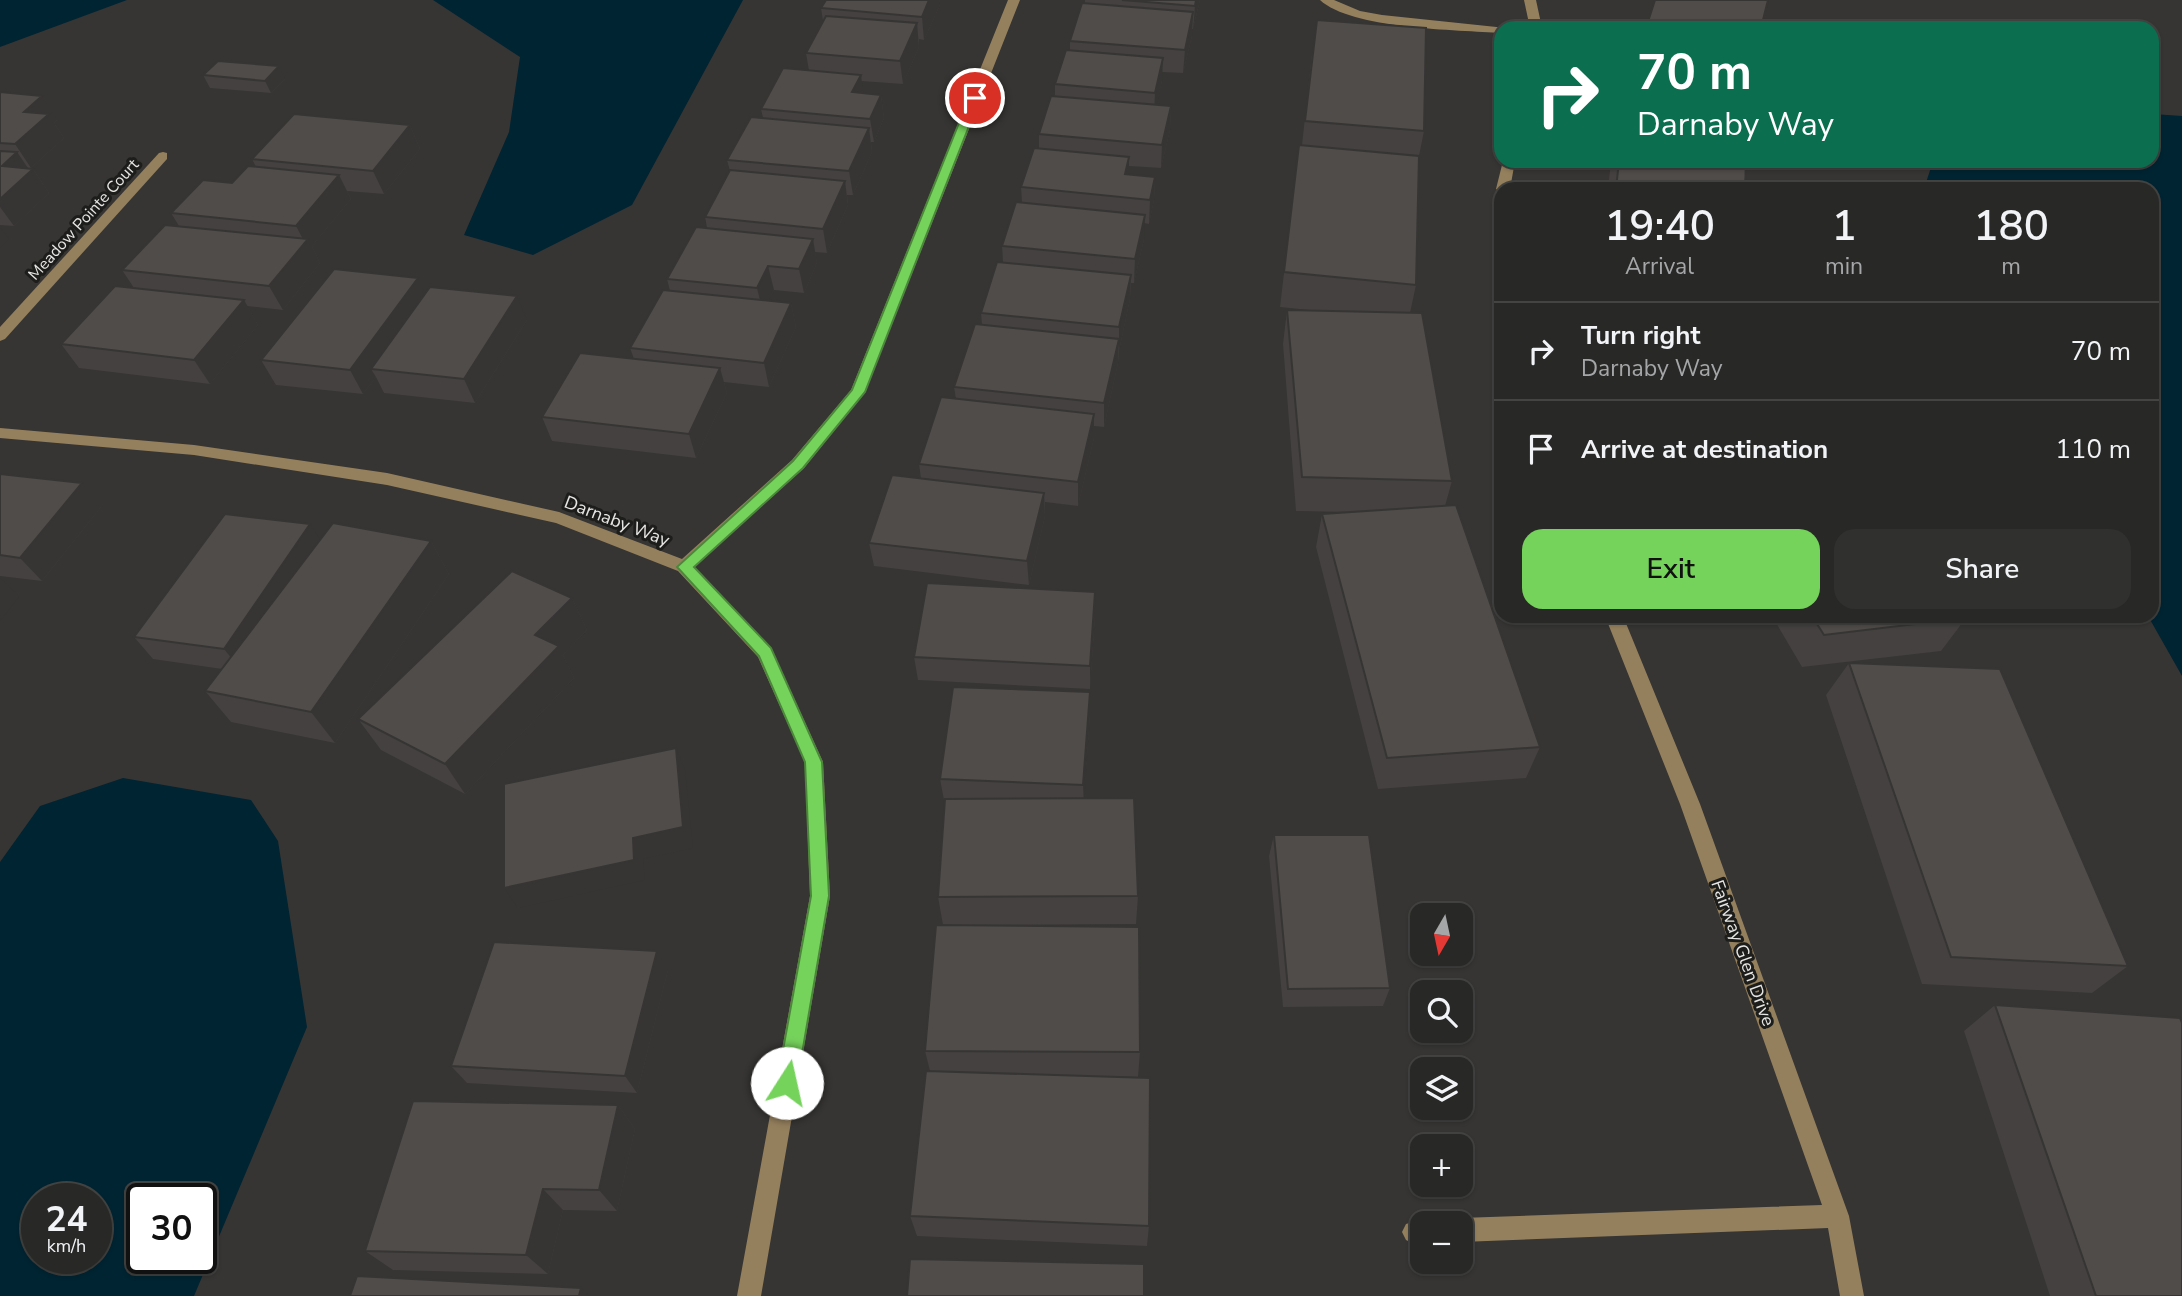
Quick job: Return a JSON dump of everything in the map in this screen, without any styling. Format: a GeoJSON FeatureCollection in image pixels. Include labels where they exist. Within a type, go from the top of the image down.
{"type":"FeatureCollection","features":[{"type":"Feature","properties":{"kind":"street","name":"Darnaby Way"},"geometry":{"type":"LineString","coordinates":[[0,433],[194,450],[387,479],[559,518],[684,567],[798,464],[858,392],[1014,0]]}},
{"type":"Feature","properties":{"kind":"street"},"geometry":{"type":"LineString","coordinates":[[1326,0],[1340,9],[1367,16],[1494,29]]}},
{"type":"Feature","properties":{"kind":"street"},"geometry":{"type":"LineString","coordinates":[[1530,0],[1534,21]]}},
{"type":"Feature","properties":{"kind":"street","name":"Meadow Pointe Court"},"geometry":{"type":"LineString","coordinates":[[0,336],[163,156]]}},
{"type":"Feature","properties":{"kind":"street"},"geometry":{"type":"LineString","coordinates":[[684,567],[765,653],[814,762],[820,896],[749,1296]]}},
{"type":"Feature","properties":{"kind":"street","name":"Fairway Glen Drive"},"geometry":{"type":"LineString","coordinates":[[1617,623],[1690,804],[1837,1216],[1852,1296]]}},
{"type":"Feature","properties":{"kind":"street"},"geometry":{"type":"LineString","coordinates":[[1473,1230],[1837,1216]]}},
{"type":"Feature","properties":{"kind":"water"},"geometry":{"type":"Polygon","coordinates":[[[0,0],[127,0],[0,47],[0,0]]]}},
{"type":"Feature","properties":{"kind":"water"},"geometry":{"type":"Polygon","coordinates":[[[433,0],[743,0],[632,205],[533,255],[464,235],[509,132],[520,57],[433,0]]]}},
{"type":"Feature","properties":{"kind":"water"},"geometry":{"type":"Polygon","coordinates":[[[2159,114],[2182,116],[2182,676],[2152,623],[2159,623],[2159,182],[1926,182],[1931,168],[2159,168],[2159,114]]]}},
{"type":"Feature","properties":{"kind":"water"},"geometry":{"type":"Polygon","coordinates":[[[123,778],[251,800],[278,841],[307,1027],[217,1241],[217,1183],[126,1183],[126,1274],[203,1274],[194,1296],[0,1296],[0,862],[40,806],[123,778]]]}},
{"type":"Feature","properties":{"kind":"building"},"geometry":{"type":"Polygon","coordinates":[[[826,0],[929,0],[922,17],[821,8],[826,0]]]}},
{"type":"Feature","properties":{"kind":"building"},"geometry":{"type":"Polygon","coordinates":[[[1122,0],[1196,0],[1195,6],[1122,0]]]}},
{"type":"Feature","properties":{"kind":"building"},"geometry":{"type":"Polygon","coordinates":[[[1655,0],[1768,0],[1763,21],[1648,21],[1655,0]]]}},
{"type":"Feature","properties":{"kind":"building"},"geometry":{"type":"Polygon","coordinates":[[[1082,3],[1193,12],[1185,50],[1070,41],[1082,3]]]}},
{"type":"Feature","properties":{"kind":"building"},"geometry":{"type":"Polygon","coordinates":[[[826,16],[917,23],[900,61],[806,53],[826,16]]]}},
{"type":"Feature","properties":{"kind":"building"},"geometry":{"type":"Polygon","coordinates":[[[1317,20],[1426,28],[1424,131],[1305,121],[1317,20]]]}},
{"type":"Feature","properties":{"kind":"building"},"geometry":{"type":"Polygon","coordinates":[[[1066,50],[1163,58],[1155,93],[1055,84],[1066,50]]]}},
{"type":"Feature","properties":{"kind":"building"},"geometry":{"type":"Polygon","coordinates":[[[218,61],[279,66],[265,81],[203,75],[218,61]]]}},
{"type":"Feature","properties":{"kind":"building"},"geometry":{"type":"Polygon","coordinates":[[[783,68],[861,75],[852,92],[881,95],[870,119],[761,109],[783,68]]]}},
{"type":"Feature","properties":{"kind":"building"},"geometry":{"type":"Polygon","coordinates":[[[0,92],[42,96],[24,112],[49,114],[15,144],[0,143],[0,92]]]}},
{"type":"Feature","properties":{"kind":"building"},"geometry":{"type":"Polygon","coordinates":[[[1051,96],[1171,106],[1162,145],[1039,134],[1051,96]]]}},
{"type":"Feature","properties":{"kind":"building"},"geometry":{"type":"Polygon","coordinates":[[[294,114],[410,125],[373,171],[252,159],[294,114]]]}},
{"type":"Feature","properties":{"kind":"building"},"geometry":{"type":"Polygon","coordinates":[[[751,117],[869,128],[849,171],[727,160],[751,117]]]}},
{"type":"Feature","properties":{"kind":"building"},"geometry":{"type":"Polygon","coordinates":[[[1299,145],[1419,156],[1416,285],[1284,272],[1299,145]]]}},
{"type":"Feature","properties":{"kind":"building"},"geometry":{"type":"Polygon","coordinates":[[[1034,148],[1129,157],[1125,174],[1155,177],[1150,200],[1021,187],[1034,148]]]}},
{"type":"Feature","properties":{"kind":"building"},"geometry":{"type":"Polygon","coordinates":[[[0,151],[17,152],[2,166],[33,169],[0,199],[0,151]]]}},
{"type":"Feature","properties":{"kind":"building"},"geometry":{"type":"Polygon","coordinates":[[[248,166],[339,175],[296,226],[171,213],[203,180],[232,183],[248,166]]]}},
{"type":"Feature","properties":{"kind":"building"},"geometry":{"type":"Polygon","coordinates":[[[1618,168],[1746,168],[1745,182],[1617,182],[1618,168]]]}},
{"type":"Feature","properties":{"kind":"building"},"geometry":{"type":"Polygon","coordinates":[[[730,170],[845,181],[823,229],[705,217],[730,170]]]}},
{"type":"Feature","properties":{"kind":"building"},"geometry":{"type":"Polygon","coordinates":[[[1016,202],[1145,215],[1135,259],[1002,246],[1016,202]]]}},
{"type":"Feature","properties":{"kind":"building"},"geometry":{"type":"Polygon","coordinates":[[[165,225],[308,239],[269,286],[122,270],[165,225]]]}},
{"type":"Feature","properties":{"kind":"building"},"geometry":{"type":"Polygon","coordinates":[[[696,227],[813,239],[799,269],[768,266],[757,288],[667,279],[696,227]]]}},
{"type":"Feature","properties":{"kind":"building"},"geometry":{"type":"Polygon","coordinates":[[[997,262],[1131,275],[1119,327],[981,313],[997,262]]]}},
{"type":"Feature","properties":{"kind":"building"},"geometry":{"type":"Polygon","coordinates":[[[334,269],[418,278],[350,370],[261,360],[334,269]]]}},
{"type":"Feature","properties":{"kind":"building"},"geometry":{"type":"Polygon","coordinates":[[[115,286],[244,300],[194,360],[61,344],[115,286]]]}},
{"type":"Feature","properties":{"kind":"building"},"geometry":{"type":"Polygon","coordinates":[[[430,287],[517,296],[464,379],[371,369],[430,287]]]}},
{"type":"Feature","properties":{"kind":"building"},"geometry":{"type":"Polygon","coordinates":[[[663,290],[791,303],[764,363],[630,348],[663,290]]]}},
{"type":"Feature","properties":{"kind":"building"},"geometry":{"type":"Polygon","coordinates":[[[1287,310],[1422,313],[1452,481],[1302,477],[1287,310]]]}},
{"type":"Feature","properties":{"kind":"building"},"geometry":{"type":"Polygon","coordinates":[[[975,324],[1119,339],[1104,403],[954,387],[975,324]]]}},
{"type":"Feature","properties":{"kind":"building"},"geometry":{"type":"Polygon","coordinates":[[[580,353],[720,368],[689,434],[542,417],[580,353]]]}},
{"type":"Feature","properties":{"kind":"building"},"geometry":{"type":"Polygon","coordinates":[[[941,397],[1094,414],[1078,482],[919,464],[941,397]]]}},
{"type":"Feature","properties":{"kind":"building"},"geometry":{"type":"Polygon","coordinates":[[[0,474],[82,483],[20,558],[0,555],[0,474]]]}},
{"type":"Feature","properties":{"kind":"building"},"geometry":{"type":"Polygon","coordinates":[[[892,475],[1044,493],[1027,561],[869,543],[892,475]]]}},
{"type":"Feature","properties":{"kind":"building"},"geometry":{"type":"Polygon","coordinates":[[[1456,505],[1494,614],[1494,623],[1497,623],[1540,747],[1387,758],[1322,514],[1456,505]]]}},
{"type":"Feature","properties":{"kind":"building"},"geometry":{"type":"Polygon","coordinates":[[[225,514],[310,524],[224,649],[134,637],[225,514]]]}},
{"type":"Feature","properties":{"kind":"building"},"geometry":{"type":"Polygon","coordinates":[[[333,523],[431,541],[311,712],[205,691],[333,523]]]}},
{"type":"Feature","properties":{"kind":"building"},"geometry":{"type":"Polygon","coordinates":[[[512,571],[572,598],[535,635],[559,646],[445,764],[358,719],[512,571]]]}},
{"type":"Feature","properties":{"kind":"building"},"geometry":{"type":"Polygon","coordinates":[[[927,583],[1095,592],[1090,666],[914,657],[927,583]]]}},
{"type":"Feature","properties":{"kind":"building"},"geometry":{"type":"Polygon","coordinates":[[[1816,623],[1924,623],[1824,635],[1816,623]]]}},
{"type":"Feature","properties":{"kind":"building"},"geometry":{"type":"Polygon","coordinates":[[[1849,663],[2000,669],[2128,966],[1951,957],[1849,663]]]}},
{"type":"Feature","properties":{"kind":"building"},"geometry":{"type":"Polygon","coordinates":[[[953,687],[1090,692],[1083,785],[940,779],[953,687]]]}},
{"type":"Feature","properties":{"kind":"building"},"geometry":{"type":"Polygon","coordinates":[[[676,748],[683,827],[633,838],[634,860],[504,888],[504,784],[676,748]]]}},
{"type":"Feature","properties":{"kind":"building"},"geometry":{"type":"Polygon","coordinates":[[[1134,798],[1138,896],[938,897],[945,799],[1134,798]]]}},
{"type":"Feature","properties":{"kind":"building"},"geometry":{"type":"Polygon","coordinates":[[[1274,835],[1369,835],[1390,988],[1288,989],[1274,835]]]}},
{"type":"Feature","properties":{"kind":"building"},"geometry":{"type":"Polygon","coordinates":[[[936,925],[1139,927],[1140,1052],[925,1051],[936,925]]]}},
{"type":"Feature","properties":{"kind":"building"},"geometry":{"type":"Polygon","coordinates":[[[494,942],[657,951],[625,1076],[451,1066],[494,942]]]}},
{"type":"Feature","properties":{"kind":"building"},"geometry":{"type":"Polygon","coordinates":[[[1995,1005],[2180,1018],[2182,1296],[2096,1296],[1995,1005]]]}},
{"type":"Feature","properties":{"kind":"building"},"geometry":{"type":"Polygon","coordinates":[[[926,1071],[1150,1078],[1149,1226],[910,1216],[926,1071]]]}},
{"type":"Feature","properties":{"kind":"building"},"geometry":{"type":"Polygon","coordinates":[[[413,1101],[618,1105],[599,1190],[543,1189],[526,1255],[365,1251],[413,1101]]]}},
{"type":"Feature","properties":{"kind":"building"},"geometry":{"type":"Polygon","coordinates":[[[910,1259],[1144,1264],[1144,1296],[907,1296],[910,1259]]]}},
{"type":"Feature","properties":{"kind":"building"},"geometry":{"type":"Polygon","coordinates":[[[357,1276],[581,1288],[579,1296],[350,1296],[357,1276]]]}},
{"type":"Feature","properties":{"kind":"route"},"geometry":{"type":"LineString","coordinates":[[787,1083],[820,896],[814,762],[765,653],[684,567],[798,464],[858,392],[975,98]]}}]}
